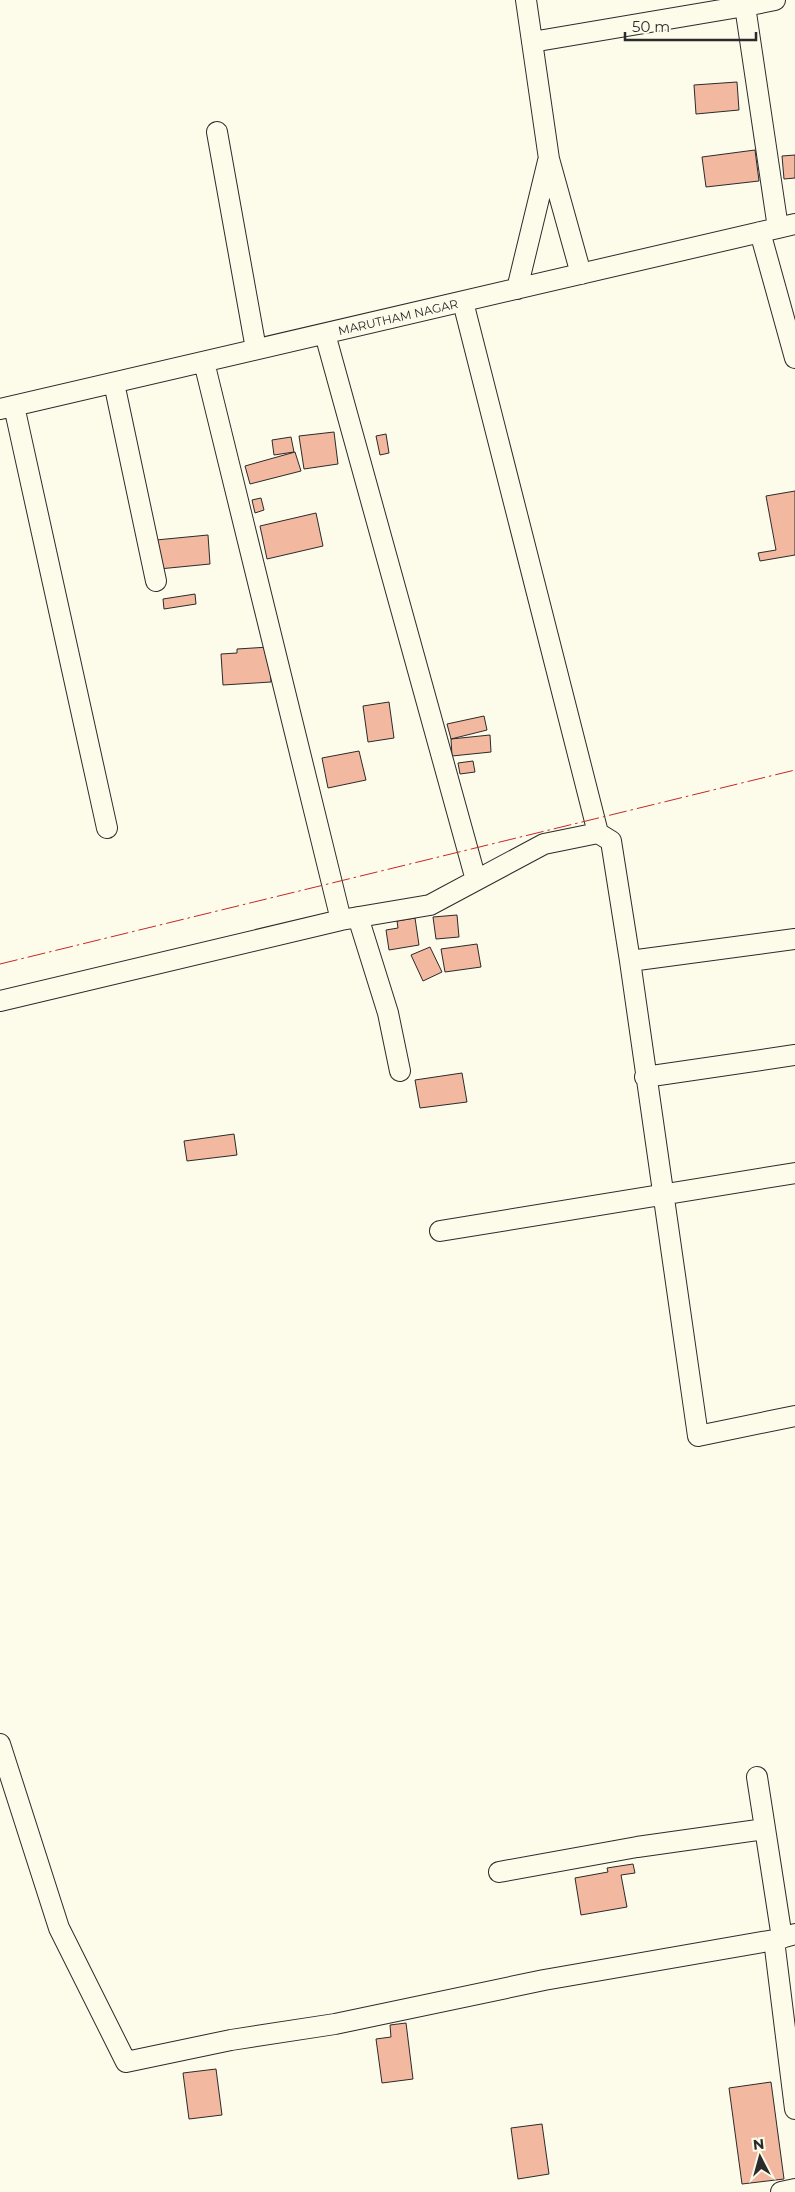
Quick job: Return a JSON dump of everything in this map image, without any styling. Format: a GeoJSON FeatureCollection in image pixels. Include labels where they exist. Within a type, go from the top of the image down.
{"type":"FeatureCollection","features":[{"type":"Feature","properties":{"kind":"street"},"geometry":{"type":"LineString","coordinates":[[526,0],[549,159],[581,274]]}},
{"type":"Feature","properties":{"kind":"street"},"geometry":{"type":"LineString","coordinates":[[532,42],[775,0]]}},
{"type":"Feature","properties":{"kind":"street"},"geometry":{"type":"LineString","coordinates":[[745,6],[795,358]]}},
{"type":"Feature","properties":{"kind":"street"},"geometry":{"type":"LineString","coordinates":[[217,132],[256,350]]}},
{"type":"Feature","properties":{"kind":"street"},"geometry":{"type":"LineString","coordinates":[[517,289],[549,159]]}},
{"type":"Feature","properties":{"kind":"street","name":"MARUTHAM NAGAR"},"geometry":{"type":"LineString","coordinates":[[7,407],[778,228]]}},
{"type":"Feature","properties":{"kind":"street"},"geometry":{"type":"LineString","coordinates":[[463,302],[598,833]]}},
{"type":"Feature","properties":{"kind":"street"},"geometry":{"type":"LineString","coordinates":[[325,334],[476,880]]}},
{"type":"Feature","properties":{"kind":"street"},"geometry":{"type":"LineString","coordinates":[[204,362],[350,918],[388,1013],[400,1071]]}},
{"type":"Feature","properties":{"kind":"street"},"geometry":{"type":"LineString","coordinates":[[114,383],[156,581]]}},
{"type":"Feature","properties":{"kind":"street"},"geometry":{"type":"LineString","coordinates":[[7,407],[107,828]]}},
{"type":"Feature","properties":{"kind":"street"},"geometry":{"type":"LineString","coordinates":[[0,1001],[350,918],[430,905],[544,844],[598,833],[612,841],[698,1436],[795,1416]]}},
{"type":"Feature","properties":{"kind":"street"},"geometry":{"type":"LineString","coordinates":[[630,961],[795,939]]}},
{"type":"Feature","properties":{"kind":"street"},"geometry":{"type":"LineString","coordinates":[[646,1077],[795,1056]]}},
{"type":"Feature","properties":{"kind":"street"},"geometry":{"type":"LineString","coordinates":[[440,1231],[795,1173]]}},
{"type":"Feature","properties":{"kind":"street"},"geometry":{"type":"LineString","coordinates":[[0,1744],[59,1928],[126,2062],[231,2040],[335,2024],[544,1980],[784,1937]]}},
{"type":"Feature","properties":{"kind":"street"},"geometry":{"type":"LineString","coordinates":[[757,1777],[784,1937],[795,2110]]}},
{"type":"Feature","properties":{"kind":"street"},"geometry":{"type":"LineString","coordinates":[[499,1872],[637,1847],[765,1829]]}},
{"type":"Feature","properties":{"kind":"street"},"geometry":{"type":"LineString","coordinates":[[781,2192],[795,2189]]}},
{"type":"Feature","properties":{"kind":"building"},"geometry":{"type":"Polygon","coordinates":[[[737,82],[739,110],[696,114],[694,85],[737,82]]]}},
{"type":"Feature","properties":{"kind":"building"},"geometry":{"type":"Polygon","coordinates":[[[755,150],[759,181],[706,187],[702,157],[755,150]]]}},
{"type":"Feature","properties":{"kind":"building"},"geometry":{"type":"Polygon","coordinates":[[[795,155],[795,178],[784,179],[782,156],[795,155]]]}},
{"type":"Feature","properties":{"kind":"building"},"geometry":{"type":"Polygon","coordinates":[[[334,432],[338,464],[304,469],[299,436],[334,432]]]}},
{"type":"Feature","properties":{"kind":"building"},"geometry":{"type":"Polygon","coordinates":[[[386,434],[389,453],[380,455],[376,436],[386,434]]]}},
{"type":"Feature","properties":{"kind":"building"},"geometry":{"type":"Polygon","coordinates":[[[291,437],[294,452],[274,455],[272,440],[291,437]]]}},
{"type":"Feature","properties":{"kind":"building"},"geometry":{"type":"Polygon","coordinates":[[[295,452],[301,471],[250,484],[245,466],[295,452]]]}},
{"type":"Feature","properties":{"kind":"building"},"geometry":{"type":"Polygon","coordinates":[[[795,491],[795,555],[760,561],[758,553],[776,550],[766,496],[795,491]]]}},
{"type":"Feature","properties":{"kind":"building"},"geometry":{"type":"Polygon","coordinates":[[[261,498],[264,510],[255,513],[252,500],[261,498]]]}},
{"type":"Feature","properties":{"kind":"building"},"geometry":{"type":"Polygon","coordinates":[[[316,513],[323,546],[267,559],[260,526],[316,513]]]}},
{"type":"Feature","properties":{"kind":"building"},"geometry":{"type":"Polygon","coordinates":[[[208,535],[210,564],[159,569],[156,540],[208,535]]]}},
{"type":"Feature","properties":{"kind":"building"},"geometry":{"type":"Polygon","coordinates":[[[195,594],[196,604],[164,609],[163,599],[195,594]]]}},
{"type":"Feature","properties":{"kind":"building"},"geometry":{"type":"Polygon","coordinates":[[[269,647],[271,682],[223,685],[221,654],[237,653],[237,649],[269,647]]]}},
{"type":"Feature","properties":{"kind":"building"},"geometry":{"type":"Polygon","coordinates":[[[389,702],[394,738],[368,742],[363,706],[389,702]]]}},
{"type":"Feature","properties":{"kind":"building"},"geometry":{"type":"Polygon","coordinates":[[[484,716],[487,730],[451,739],[447,724],[484,716]]]}},
{"type":"Feature","properties":{"kind":"building"},"geometry":{"type":"Polygon","coordinates":[[[490,735],[491,752],[452,756],[451,739],[490,735]]]}},
{"type":"Feature","properties":{"kind":"building"},"geometry":{"type":"Polygon","coordinates":[[[359,751],[366,780],[328,788],[322,758],[359,751]]]}},
{"type":"Feature","properties":{"kind":"building"},"geometry":{"type":"Polygon","coordinates":[[[473,761],[475,772],[460,774],[458,763],[473,761]]]}},
{"type":"Feature","properties":{"kind":"building"},"geometry":{"type":"Polygon","coordinates":[[[457,915],[459,937],[436,939],[433,917],[457,915]]]}},
{"type":"Feature","properties":{"kind":"building"},"geometry":{"type":"Polygon","coordinates":[[[415,918],[419,945],[389,950],[386,930],[398,928],[397,921],[415,918]]]}},
{"type":"Feature","properties":{"kind":"building"},"geometry":{"type":"Polygon","coordinates":[[[477,944],[481,967],[445,972],[441,949],[477,944]]]}},
{"type":"Feature","properties":{"kind":"building"},"geometry":{"type":"Polygon","coordinates":[[[430,947],[442,972],[423,981],[411,955],[430,947]]]}},
{"type":"Feature","properties":{"kind":"building"},"geometry":{"type":"Polygon","coordinates":[[[462,1073],[467,1102],[420,1108],[415,1080],[462,1073]]]}},
{"type":"Feature","properties":{"kind":"building"},"geometry":{"type":"Polygon","coordinates":[[[234,1134],[237,1155],[187,1161],[184,1141],[234,1134]]]}},
{"type":"Feature","properties":{"kind":"building"},"geometry":{"type":"Polygon","coordinates":[[[633,1864],[635,1873],[621,1875],[627,1907],[581,1915],[575,1878],[608,1872],[607,1868],[633,1864]]]}},
{"type":"Feature","properties":{"kind":"building"},"geometry":{"type":"Polygon","coordinates":[[[406,2023],[413,2079],[382,2083],[376,2039],[391,2037],[390,2025],[406,2023]]]}},
{"type":"Feature","properties":{"kind":"building"},"geometry":{"type":"Polygon","coordinates":[[[216,2069],[222,2115],[189,2119],[183,2073],[216,2069]]]}},
{"type":"Feature","properties":{"kind":"building"},"geometry":{"type":"Polygon","coordinates":[[[771,2082],[784,2179],[742,2184],[729,2088],[771,2082]]]}},
{"type":"Feature","properties":{"kind":"building"},"geometry":{"type":"Polygon","coordinates":[[[542,2124],[549,2174],[518,2179],[511,2128],[542,2124]]]}},
{"type":"Feature","properties":{"kind":"power"},"geometry":{"type":"LineString","coordinates":[[0,964],[795,770]]}}]}
